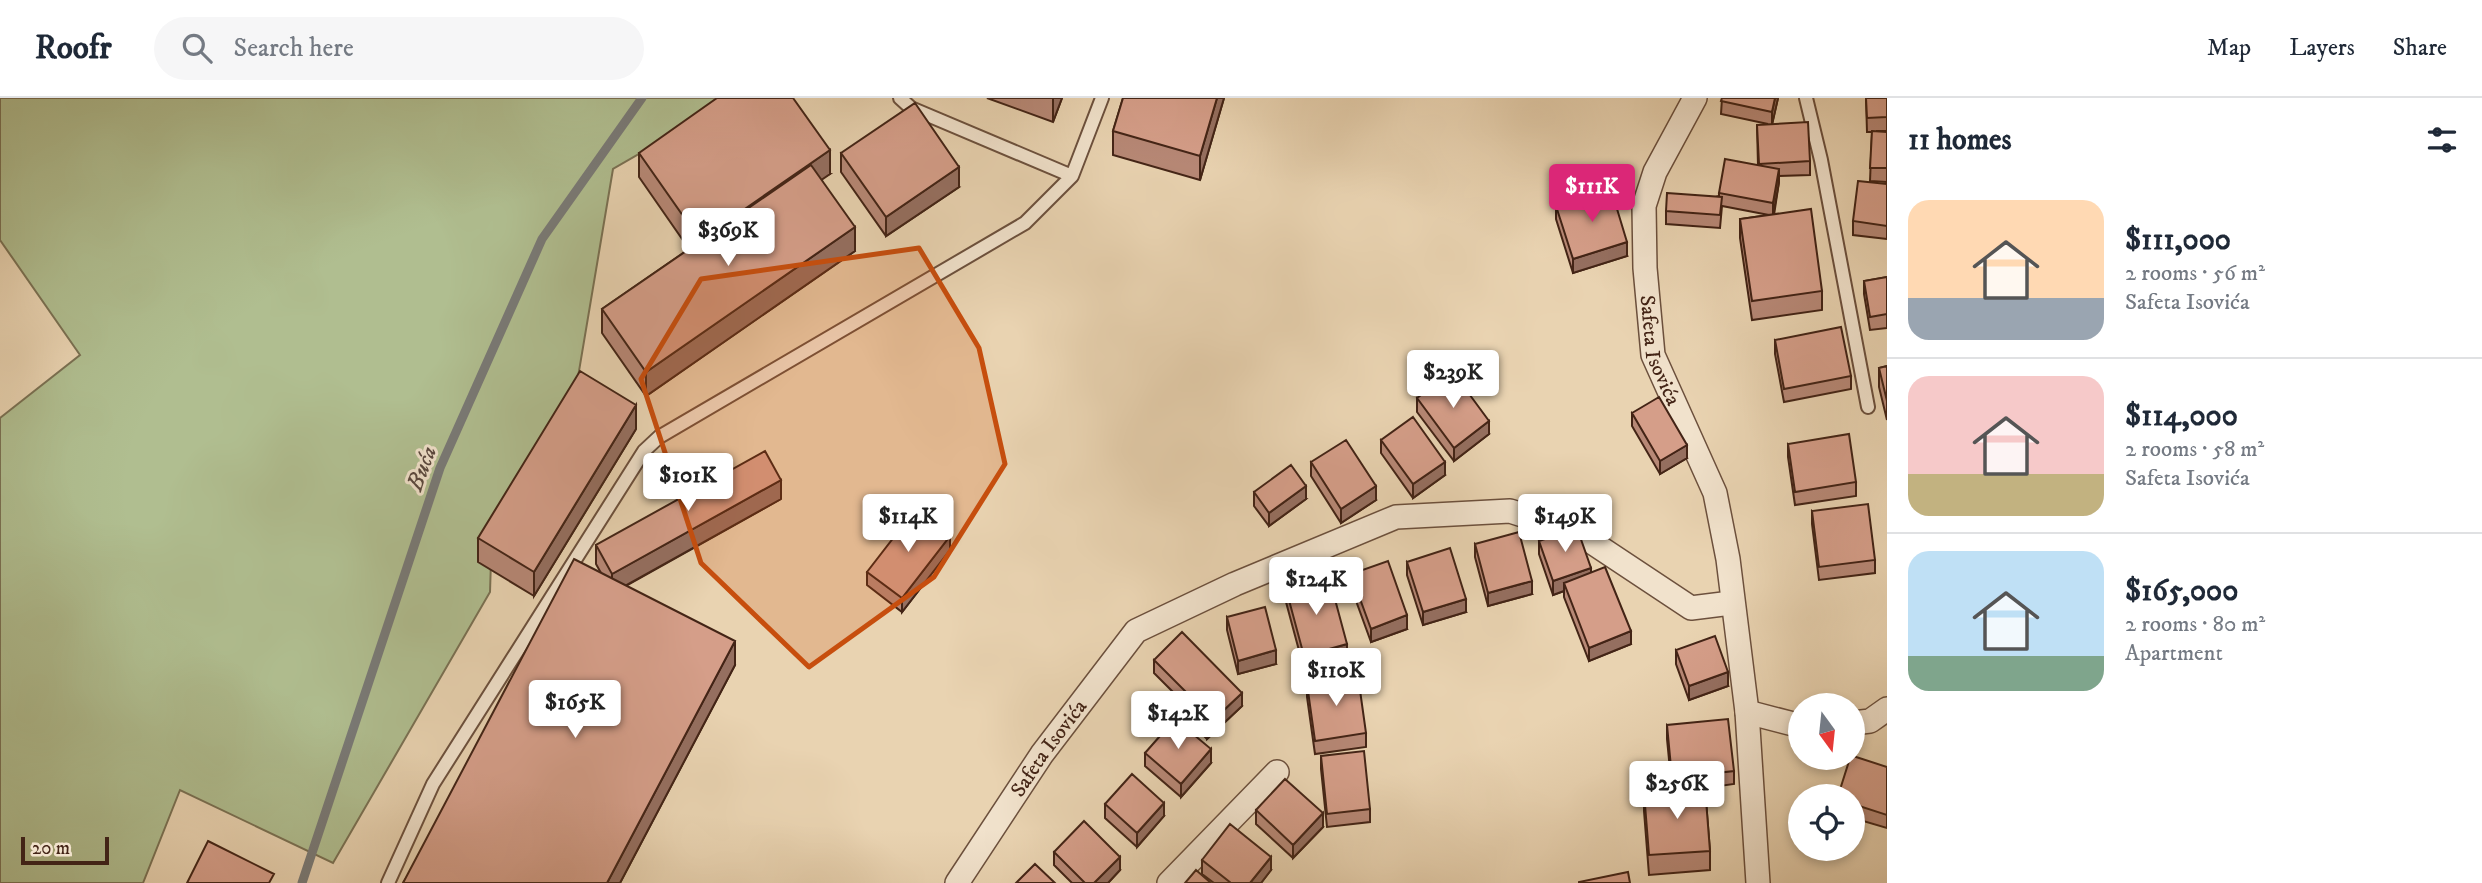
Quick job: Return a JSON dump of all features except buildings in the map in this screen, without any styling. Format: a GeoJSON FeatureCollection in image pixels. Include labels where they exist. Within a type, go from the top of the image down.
{"type":"FeatureCollection","features":[{"type":"Feature","properties":{"kind":"street","name":"Safeta Isovića"},"geometry":{"type":"LineString","coordinates":[[1695,98],[1655,172],[1644,206],[1644,268],[1653,355],[1715,493],[1728,559],[1731,603],[1746,712],[1758,883]]}},
{"type":"Feature","properties":{"kind":"street","name":"Safeta Isovića"},"geometry":{"type":"LineString","coordinates":[[957,883],[1042,754],[1136,631],[1235,584],[1396,517],[1510,511],[1578,533],[1691,608],[1731,603]]}},
{"type":"Feature","properties":{"kind":"street"},"geometry":{"type":"LineString","coordinates":[[1866,721],[1887,709]]}},
{"type":"Feature","properties":{"kind":"street"},"geometry":{"type":"LineString","coordinates":[[1746,712],[1788,723]]}},
{"type":"Feature","properties":{"kind":"street"},"geometry":{"type":"LineString","coordinates":[[1168,883],[1277,772]]}},
{"type":"Feature","properties":{"kind":"lane"},"geometry":{"type":"LineString","coordinates":[[901,98],[911,108],[1072,176]]}},
{"type":"Feature","properties":{"kind":"lane"},"geometry":{"type":"LineString","coordinates":[[388,883],[433,784],[644,451],[659,437],[1025,223],[1072,176],[1102,98]]}},
{"type":"Feature","properties":{"kind":"lane"},"geometry":{"type":"LineString","coordinates":[[1806,98],[1821,160],[1868,407]]}},
{"type":"Feature","properties":{"kind":"highlighted area"},"geometry":{"type":"Polygon","coordinates":[[[919,248],[979,348],[1005,464],[934,577],[809,667],[701,563],[641,379],[701,279],[919,248]]]}},
{"type":"Feature","properties":{"kind":"green space"},"geometry":{"type":"Polygon","coordinates":[[[0,98],[736,98],[613,169],[577,383],[492,529],[490,592],[333,863],[180,790],[143,883],[0,883],[0,418],[80,355],[0,240],[0,98]]]}},
{"type":"Feature","properties":{"kind":"waterway","name":"Buća"},"geometry":{"type":"LineString","coordinates":[[302,883],[440,468],[542,239],[642,98]]}}]}
